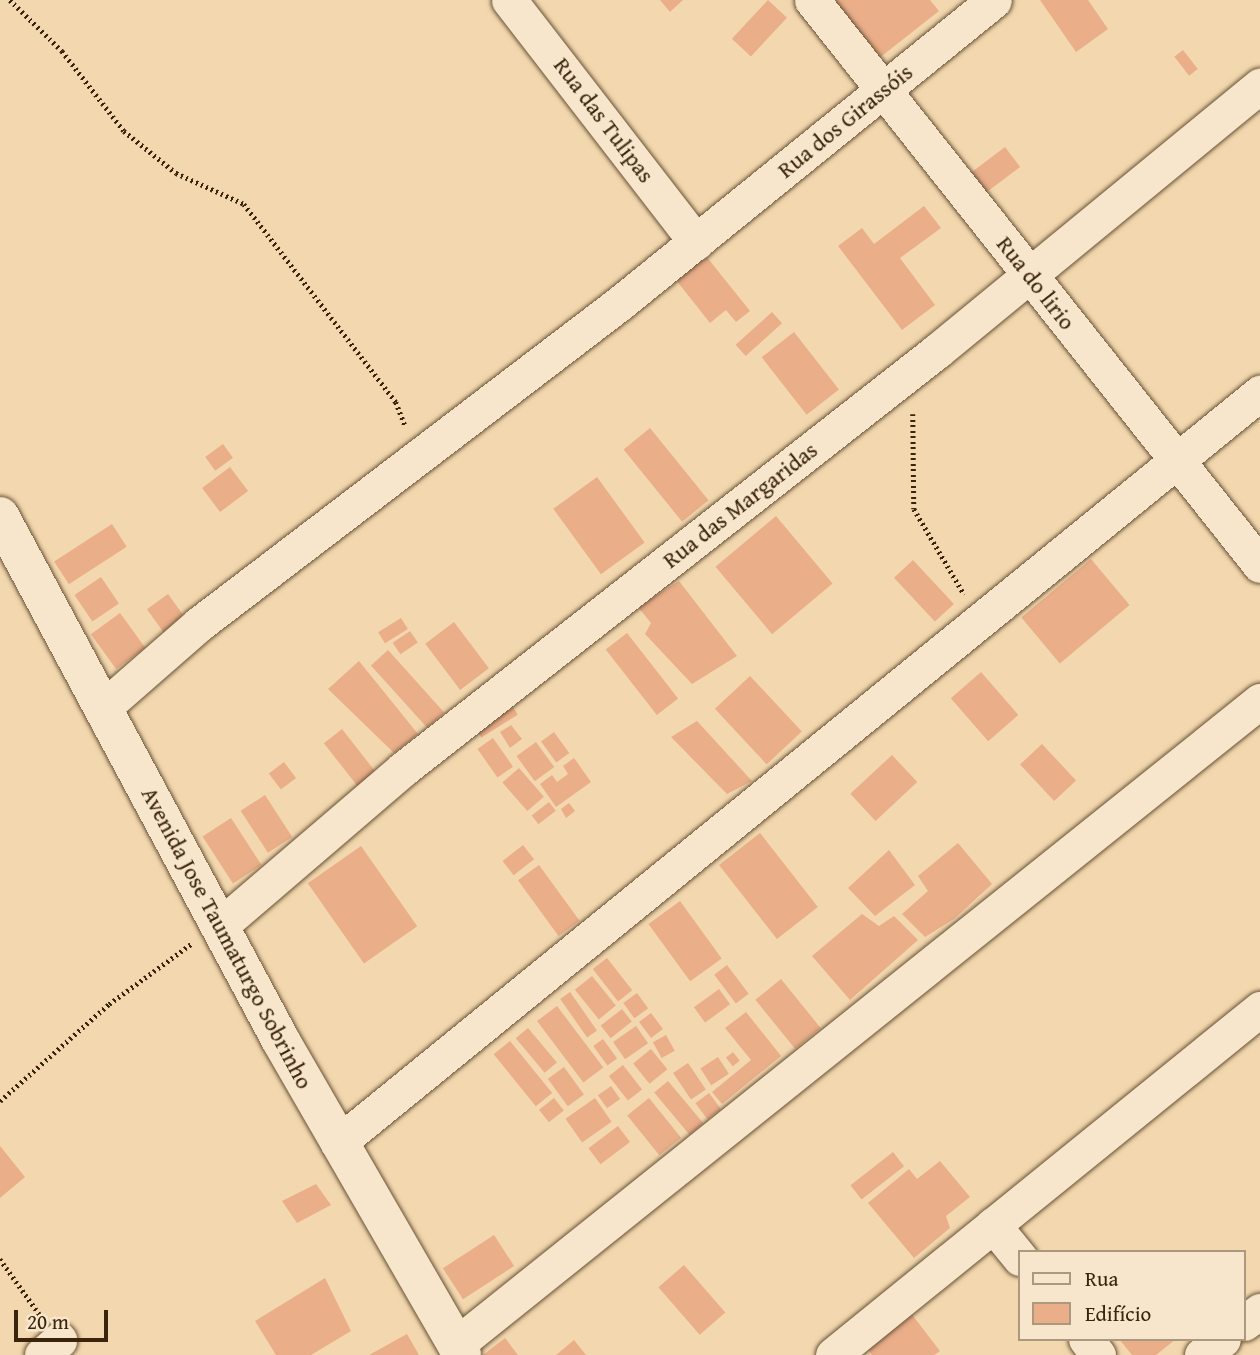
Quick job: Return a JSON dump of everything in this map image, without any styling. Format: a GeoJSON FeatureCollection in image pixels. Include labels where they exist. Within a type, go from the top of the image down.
{"type":"FeatureCollection","features":[{"type":"Feature","properties":{"kind":"street","name":"Rua das Tulipas"},"geometry":{"type":"LineString","coordinates":[[509,0],[696,242]]}},
{"type":"Feature","properties":{"kind":"street","name":"Rua do lirio"},"geometry":{"type":"LineString","coordinates":[[811,0],[1030,274],[1174,461],[1260,565]]}},
{"type":"Feature","properties":{"kind":"street","name":"Rua dos Girassóis"},"geometry":{"type":"LineString","coordinates":[[696,242],[994,0]]}},
{"type":"Feature","properties":{"kind":"street","name":"Rua das Margaridas"},"geometry":{"type":"LineString","coordinates":[[221,925],[486,703],[1030,274],[1260,86]]}},
{"type":"Feature","properties":{"kind":"street"},"geometry":{"type":"LineString","coordinates":[[104,707],[199,624],[415,455],[696,242]]}},
{"type":"Feature","properties":{"kind":"street"},"geometry":{"type":"LineString","coordinates":[[338,1143],[1260,393]]}},
{"type":"Feature","properties":{"kind":"street","name":"Avenida Jose Taumaturgo Sobrinho"},"geometry":{"type":"LineString","coordinates":[[0,516],[338,1143],[459,1349]]}},
{"type":"Feature","properties":{"kind":"street"},"geometry":{"type":"LineString","coordinates":[[459,1349],[1260,701]]}},
{"type":"Feature","properties":{"kind":"street"},"geometry":{"type":"LineString","coordinates":[[833,1355],[1260,1009]]}},
{"type":"Feature","properties":{"kind":"street"},"geometry":{"type":"LineString","coordinates":[[993,1225],[1018,1256]]}},
{"type":"Feature","properties":{"kind":"street"},"geometry":{"type":"LineString","coordinates":[[1202,1355],[1220,1341]]}},
{"type":"Feature","properties":{"kind":"path"},"geometry":{"type":"LineString","coordinates":[[10,0],[62,51],[124,131],[176,173],[244,204],[396,402],[415,455]]}},
{"type":"Feature","properties":{"kind":"path"},"geometry":{"type":"LineString","coordinates":[[917,407],[911,419],[914,509],[964,594],[962,637]]}},
{"type":"Feature","properties":{"kind":"path"},"geometry":{"type":"LineString","coordinates":[[0,1101],[109,1004],[221,925]]}},
{"type":"Feature","properties":{"kind":"path"},"geometry":{"type":"LineString","coordinates":[[0,1259],[50,1348]]}},
{"type":"Feature","properties":{"kind":"building"},"geometry":{"type":"Polygon","coordinates":[[[660,0],[683,0],[670,12],[660,0]]]}},
{"type":"Feature","properties":{"kind":"building"},"geometry":{"type":"Polygon","coordinates":[[[768,0],[787,18],[751,56],[732,39],[768,0]]]}},
{"type":"Feature","properties":{"kind":"building"},"geometry":{"type":"Polygon","coordinates":[[[832,0],[930,0],[939,11],[878,59],[832,0]]]}},
{"type":"Feature","properties":{"kind":"building"},"geometry":{"type":"Polygon","coordinates":[[[1040,0],[1088,0],[1108,29],[1076,52],[1040,0]]]}},
{"type":"Feature","properties":{"kind":"building"},"geometry":{"type":"Polygon","coordinates":[[[1183,50],[1198,69],[1189,76],[1174,57],[1183,50]]]}},
{"type":"Feature","properties":{"kind":"building"},"geometry":{"type":"Polygon","coordinates":[[[1005,147],[1020,167],[985,193],[970,173],[1005,147]]]}},
{"type":"Feature","properties":{"kind":"building"},"geometry":{"type":"Polygon","coordinates":[[[924,206],[941,228],[900,258],[935,305],[902,330],[838,246],[862,228],[874,244],[924,206]]]}},
{"type":"Feature","properties":{"kind":"building"},"geometry":{"type":"Polygon","coordinates":[[[706,256],[750,311],[736,322],[726,310],[710,323],[676,280],[706,256]]]}},
{"type":"Feature","properties":{"kind":"building"},"geometry":{"type":"Polygon","coordinates":[[[772,312],[782,323],[746,356],[736,345],[772,312]]]}},
{"type":"Feature","properties":{"kind":"building"},"geometry":{"type":"Polygon","coordinates":[[[794,332],[839,390],[807,415],[762,357],[794,332]]]}},
{"type":"Feature","properties":{"kind":"building"},"geometry":{"type":"Polygon","coordinates":[[[650,428],[709,500],[682,522],[624,449],[650,428]]]}},
{"type":"Feature","properties":{"kind":"building"},"geometry":{"type":"Polygon","coordinates":[[[223,444],[233,458],[215,471],[205,457],[223,444]]]}},
{"type":"Feature","properties":{"kind":"building"},"geometry":{"type":"Polygon","coordinates":[[[230,467],[248,491],[220,512],[202,488],[230,467]]]}},
{"type":"Feature","properties":{"kind":"building"},"geometry":{"type":"Polygon","coordinates":[[[597,477],[645,543],[601,574],[553,509],[597,477]]]}},
{"type":"Feature","properties":{"kind":"building"},"geometry":{"type":"Polygon","coordinates":[[[776,516],[833,583],[772,634],[715,567],[776,516]]]}},
{"type":"Feature","properties":{"kind":"building"},"geometry":{"type":"Polygon","coordinates":[[[112,524],[127,547],[69,584],[54,562],[112,524]]]}},
{"type":"Feature","properties":{"kind":"building"},"geometry":{"type":"Polygon","coordinates":[[[1091,559],[1130,605],[1060,663],[1021,617],[1091,559]]]}},
{"type":"Feature","properties":{"kind":"building"},"geometry":{"type":"Polygon","coordinates":[[[913,560],[954,604],[935,622],[894,578],[913,560]]]}},
{"type":"Feature","properties":{"kind":"building"},"geometry":{"type":"Polygon","coordinates":[[[101,577],[119,604],[92,621],[74,595],[101,577]]]}},
{"type":"Feature","properties":{"kind":"building"},"geometry":{"type":"Polygon","coordinates":[[[679,581],[737,656],[692,684],[645,634],[651,623],[638,607],[679,581]]]}},
{"type":"Feature","properties":{"kind":"building"},"geometry":{"type":"Polygon","coordinates":[[[168,594],[187,620],[166,635],[147,609],[168,594]]]}},
{"type":"Feature","properties":{"kind":"building"},"geometry":{"type":"Polygon","coordinates":[[[120,613],[145,648],[116,669],[91,634],[120,613]]]}},
{"type":"Feature","properties":{"kind":"building"},"geometry":{"type":"Polygon","coordinates":[[[401,618],[408,629],[385,643],[378,632],[401,618]]]}},
{"type":"Feature","properties":{"kind":"building"},"geometry":{"type":"Polygon","coordinates":[[[454,622],[489,668],[460,690],[425,644],[454,622]]]}},
{"type":"Feature","properties":{"kind":"building"},"geometry":{"type":"Polygon","coordinates":[[[410,631],[418,643],[400,654],[393,643],[410,631]]]}},
{"type":"Feature","properties":{"kind":"building"},"geometry":{"type":"Polygon","coordinates":[[[627,633],[678,698],[657,715],[606,650],[627,633]]]}},
{"type":"Feature","properties":{"kind":"building"},"geometry":{"type":"Polygon","coordinates":[[[388,650],[444,712],[427,728],[371,665],[388,650]]]}},
{"type":"Feature","properties":{"kind":"building"},"geometry":{"type":"Polygon","coordinates":[[[359,661],[418,734],[394,753],[328,689],[359,661]]]}},
{"type":"Feature","properties":{"kind":"building"},"geometry":{"type":"Polygon","coordinates":[[[981,672],[1018,715],[988,741],[951,698],[981,672]]]}},
{"type":"Feature","properties":{"kind":"building"},"geometry":{"type":"Polygon","coordinates":[[[750,676],[802,732],[767,764],[715,709],[750,676]]]}},
{"type":"Feature","properties":{"kind":"building"},"geometry":{"type":"Polygon","coordinates":[[[513,707],[518,715],[481,737],[477,730],[513,707]]]}},
{"type":"Feature","properties":{"kind":"building"},"geometry":{"type":"Polygon","coordinates":[[[697,721],[752,781],[727,794],[671,737],[697,721]]]}},
{"type":"Feature","properties":{"kind":"building"},"geometry":{"type":"Polygon","coordinates":[[[511,725],[522,739],[510,748],[500,732],[511,725]]]}},
{"type":"Feature","properties":{"kind":"building"},"geometry":{"type":"Polygon","coordinates":[[[342,729],[378,775],[360,789],[324,743],[342,729]]]}},
{"type":"Feature","properties":{"kind":"building"},"geometry":{"type":"Polygon","coordinates":[[[554,732],[569,753],[556,762],[541,741],[554,732]]]}},
{"type":"Feature","properties":{"kind":"building"},"geometry":{"type":"Polygon","coordinates":[[[493,738],[513,767],[498,778],[477,749],[493,738]]]}},
{"type":"Feature","properties":{"kind":"building"},"geometry":{"type":"Polygon","coordinates":[[[536,742],[554,767],[535,781],[517,756],[536,742]]]}},
{"type":"Feature","properties":{"kind":"building"},"geometry":{"type":"Polygon","coordinates":[[[1042,744],[1076,781],[1054,801],[1020,764],[1042,744]]]}},
{"type":"Feature","properties":{"kind":"building"},"geometry":{"type":"Polygon","coordinates":[[[892,755],[917,782],[876,821],[850,794],[892,755]]]}},
{"type":"Feature","properties":{"kind":"building"},"geometry":{"type":"Polygon","coordinates":[[[574,758],[591,782],[556,807],[540,784],[552,775],[557,782],[568,774],[563,766],[574,758]]]}},
{"type":"Feature","properties":{"kind":"building"},"geometry":{"type":"Polygon","coordinates":[[[284,762],[296,778],[281,789],[269,773],[284,762]]]}},
{"type":"Feature","properties":{"kind":"building"},"geometry":{"type":"Polygon","coordinates":[[[519,768],[544,797],[527,811],[502,782],[519,768]]]}},
{"type":"Feature","properties":{"kind":"building"},"geometry":{"type":"Polygon","coordinates":[[[265,795],[292,837],[268,853],[241,811],[265,795]]]}},
{"type":"Feature","properties":{"kind":"building"},"geometry":{"type":"Polygon","coordinates":[[[549,802],[556,811],[538,824],[532,816],[549,802]]]}},
{"type":"Feature","properties":{"kind":"building"},"geometry":{"type":"Polygon","coordinates":[[[569,803],[575,811],[566,818],[561,809],[569,803]]]}},
{"type":"Feature","properties":{"kind":"building"},"geometry":{"type":"Polygon","coordinates":[[[231,818],[261,865],[233,883],[202,837],[231,818]]]}},
{"type":"Feature","properties":{"kind":"building"},"geometry":{"type":"Polygon","coordinates":[[[760,833],[818,907],[777,939],[719,865],[760,833]]]}},
{"type":"Feature","properties":{"kind":"building"},"geometry":{"type":"Polygon","coordinates":[[[958,843],[992,884],[954,919],[925,937],[902,914],[928,891],[918,876],[958,843]]]}},
{"type":"Feature","properties":{"kind":"building"},"geometry":{"type":"Polygon","coordinates":[[[523,845],[534,859],[514,875],[503,861],[523,845]]]}},
{"type":"Feature","properties":{"kind":"building"},"geometry":{"type":"Polygon","coordinates":[[[361,846],[417,926],[364,964],[308,883],[361,846]]]}},
{"type":"Feature","properties":{"kind":"building"},"geometry":{"type":"Polygon","coordinates":[[[889,850],[915,885],[875,916],[848,888],[889,850]]]}},
{"type":"Feature","properties":{"kind":"building"},"geometry":{"type":"Polygon","coordinates":[[[539,865],[580,921],[559,936],[518,880],[539,865]]]}},
{"type":"Feature","properties":{"kind":"building"},"geometry":{"type":"Polygon","coordinates":[[[680,901],[722,958],[690,981],[648,924],[680,901]]]}},
{"type":"Feature","properties":{"kind":"building"},"geometry":{"type":"Polygon","coordinates":[[[862,914],[879,926],[894,916],[918,940],[850,1000],[812,956],[862,914]]]}},
{"type":"Feature","properties":{"kind":"building"},"geometry":{"type":"Polygon","coordinates":[[[607,958],[632,990],[618,1001],[593,969],[607,958]]]}},
{"type":"Feature","properties":{"kind":"building"},"geometry":{"type":"Polygon","coordinates":[[[727,965],[749,994],[736,1003],[714,975],[727,965]]]}},
{"type":"Feature","properties":{"kind":"building"},"geometry":{"type":"Polygon","coordinates":[[[592,976],[616,1006],[599,1019],[575,990],[592,976]]]}},
{"type":"Feature","properties":{"kind":"building"},"geometry":{"type":"Polygon","coordinates":[[[781,979],[821,1028],[795,1049],[755,1000],[781,979]]]}},
{"type":"Feature","properties":{"kind":"building"},"geometry":{"type":"Polygon","coordinates":[[[719,989],[730,1004],[705,1023],[694,1007],[719,989]]]}},
{"type":"Feature","properties":{"kind":"building"},"geometry":{"type":"Polygon","coordinates":[[[570,992],[597,1031],[587,1037],[560,999],[570,992]]]}},
{"type":"Feature","properties":{"kind":"building"},"geometry":{"type":"Polygon","coordinates":[[[637,993],[648,1008],[634,1018],[623,1003],[637,993]]]}},
{"type":"Feature","properties":{"kind":"building"},"geometry":{"type":"Polygon","coordinates":[[[557,1006],[603,1067],[583,1083],[537,1021],[557,1006]]]}},
{"type":"Feature","properties":{"kind":"building"},"geometry":{"type":"Polygon","coordinates":[[[622,1009],[632,1022],[611,1038],[601,1026],[622,1009]]]}},
{"type":"Feature","properties":{"kind":"building"},"geometry":{"type":"Polygon","coordinates":[[[746,1012],[781,1056],[722,1104],[712,1092],[751,1060],[725,1028],[746,1012]]]}},
{"type":"Feature","properties":{"kind":"building"},"geometry":{"type":"Polygon","coordinates":[[[651,1013],[663,1029],[651,1038],[639,1022],[651,1013]]]}},
{"type":"Feature","properties":{"kind":"building"},"geometry":{"type":"Polygon","coordinates":[[[636,1026],[648,1043],[625,1059],[613,1042],[636,1026]]]}},
{"type":"Feature","properties":{"kind":"building"},"geometry":{"type":"Polygon","coordinates":[[[528,1028],[557,1062],[545,1073],[516,1038],[528,1028]]]}},
{"type":"Feature","properties":{"kind":"building"},"geometry":{"type":"Polygon","coordinates":[[[666,1035],[675,1051],[662,1058],[653,1042],[666,1035]]]}},
{"type":"Feature","properties":{"kind":"building"},"geometry":{"type":"Polygon","coordinates":[[[603,1039],[617,1058],[607,1065],[593,1046],[603,1039]]]}},
{"type":"Feature","properties":{"kind":"building"},"geometry":{"type":"Polygon","coordinates":[[[510,1041],[552,1093],[536,1106],[494,1054],[510,1041]]]}},
{"type":"Feature","properties":{"kind":"building"},"geometry":{"type":"Polygon","coordinates":[[[651,1049],[667,1069],[649,1084],[633,1063],[651,1049]]]}},
{"type":"Feature","properties":{"kind":"building"},"geometry":{"type":"Polygon","coordinates":[[[733,1052],[740,1061],[733,1066],[726,1058],[733,1052]]]}},
{"type":"Feature","properties":{"kind":"building"},"geometry":{"type":"Polygon","coordinates":[[[718,1057],[729,1074],[711,1085],[700,1068],[718,1057]]]}},
{"type":"Feature","properties":{"kind":"building"},"geometry":{"type":"Polygon","coordinates":[[[688,1063],[706,1090],[691,1100],[673,1073],[688,1063]]]}},
{"type":"Feature","properties":{"kind":"building"},"geometry":{"type":"Polygon","coordinates":[[[623,1065],[642,1089],[628,1101],[609,1076],[623,1065]]]}},
{"type":"Feature","properties":{"kind":"building"},"geometry":{"type":"Polygon","coordinates":[[[564,1067],[584,1095],[568,1106],[548,1079],[564,1067]]]}},
{"type":"Feature","properties":{"kind":"building"},"geometry":{"type":"Polygon","coordinates":[[[668,1081],[703,1123],[690,1135],[654,1093],[668,1081]]]}},
{"type":"Feature","properties":{"kind":"building"},"geometry":{"type":"Polygon","coordinates":[[[611,1086],[620,1099],[607,1108],[598,1095],[611,1086]]]}},
{"type":"Feature","properties":{"kind":"building"},"geometry":{"type":"Polygon","coordinates":[[[709,1093],[721,1109],[707,1119],[695,1103],[709,1093]]]}},
{"type":"Feature","properties":{"kind":"building"},"geometry":{"type":"Polygon","coordinates":[[[554,1098],[564,1111],[549,1122],[539,1110],[554,1098]]]}},
{"type":"Feature","properties":{"kind":"building"},"geometry":{"type":"Polygon","coordinates":[[[595,1098],[612,1122],[582,1142],[566,1119],[595,1098]]]}},
{"type":"Feature","properties":{"kind":"building"},"geometry":{"type":"Polygon","coordinates":[[[649,1098],[681,1138],[659,1155],[627,1116],[649,1098]]]}},
{"type":"Feature","properties":{"kind":"building"},"geometry":{"type":"Polygon","coordinates":[[[618,1126],[630,1142],[600,1164],[588,1148],[618,1126]]]}},
{"type":"Feature","properties":{"kind":"building"},"geometry":{"type":"Polygon","coordinates":[[[0,1146],[25,1177],[0,1198],[0,1146]]]}},
{"type":"Feature","properties":{"kind":"building"},"geometry":{"type":"Polygon","coordinates":[[[893,1152],[904,1166],[862,1199],[850,1185],[893,1152]]]}},
{"type":"Feature","properties":{"kind":"building"},"geometry":{"type":"Polygon","coordinates":[[[940,1161],[970,1197],[946,1216],[950,1228],[914,1258],[868,1203],[909,1169],[917,1179],[940,1161]]]}},
{"type":"Feature","properties":{"kind":"building"},"geometry":{"type":"Polygon","coordinates":[[[316,1184],[331,1205],[297,1223],[282,1201],[316,1184]]]}},
{"type":"Feature","properties":{"kind":"building"},"geometry":{"type":"Polygon","coordinates":[[[494,1235],[514,1266],[463,1299],[443,1268],[494,1235]]]}},
{"type":"Feature","properties":{"kind":"building"},"geometry":{"type":"Polygon","coordinates":[[[684,1265],[725,1313],[700,1335],[658,1287],[684,1265]]]}},
{"type":"Feature","properties":{"kind":"building"},"geometry":{"type":"Polygon","coordinates":[[[325,1278],[351,1331],[311,1355],[276,1355],[255,1321],[325,1278]]]}},
{"type":"Feature","properties":{"kind":"building"},"geometry":{"type":"Polygon","coordinates":[[[910,1312],[940,1351],[934,1355],[872,1355],[866,1346],[910,1312]]]}},
{"type":"Feature","properties":{"kind":"building"},"geometry":{"type":"Polygon","coordinates":[[[407,1334],[419,1355],[369,1355],[407,1334]]]}},
{"type":"Feature","properties":{"kind":"building"},"geometry":{"type":"Polygon","coordinates":[[[505,1338],[518,1355],[483,1355],[505,1338]]]}},
{"type":"Feature","properties":{"kind":"building"},"geometry":{"type":"Polygon","coordinates":[[[574,1340],[586,1355],[556,1355],[574,1340]]]}},
{"type":"Feature","properties":{"kind":"building"},"geometry":{"type":"Polygon","coordinates":[[[1121,1341],[1174,1341],[1156,1355],[1132,1355],[1121,1341]]]}}]}
